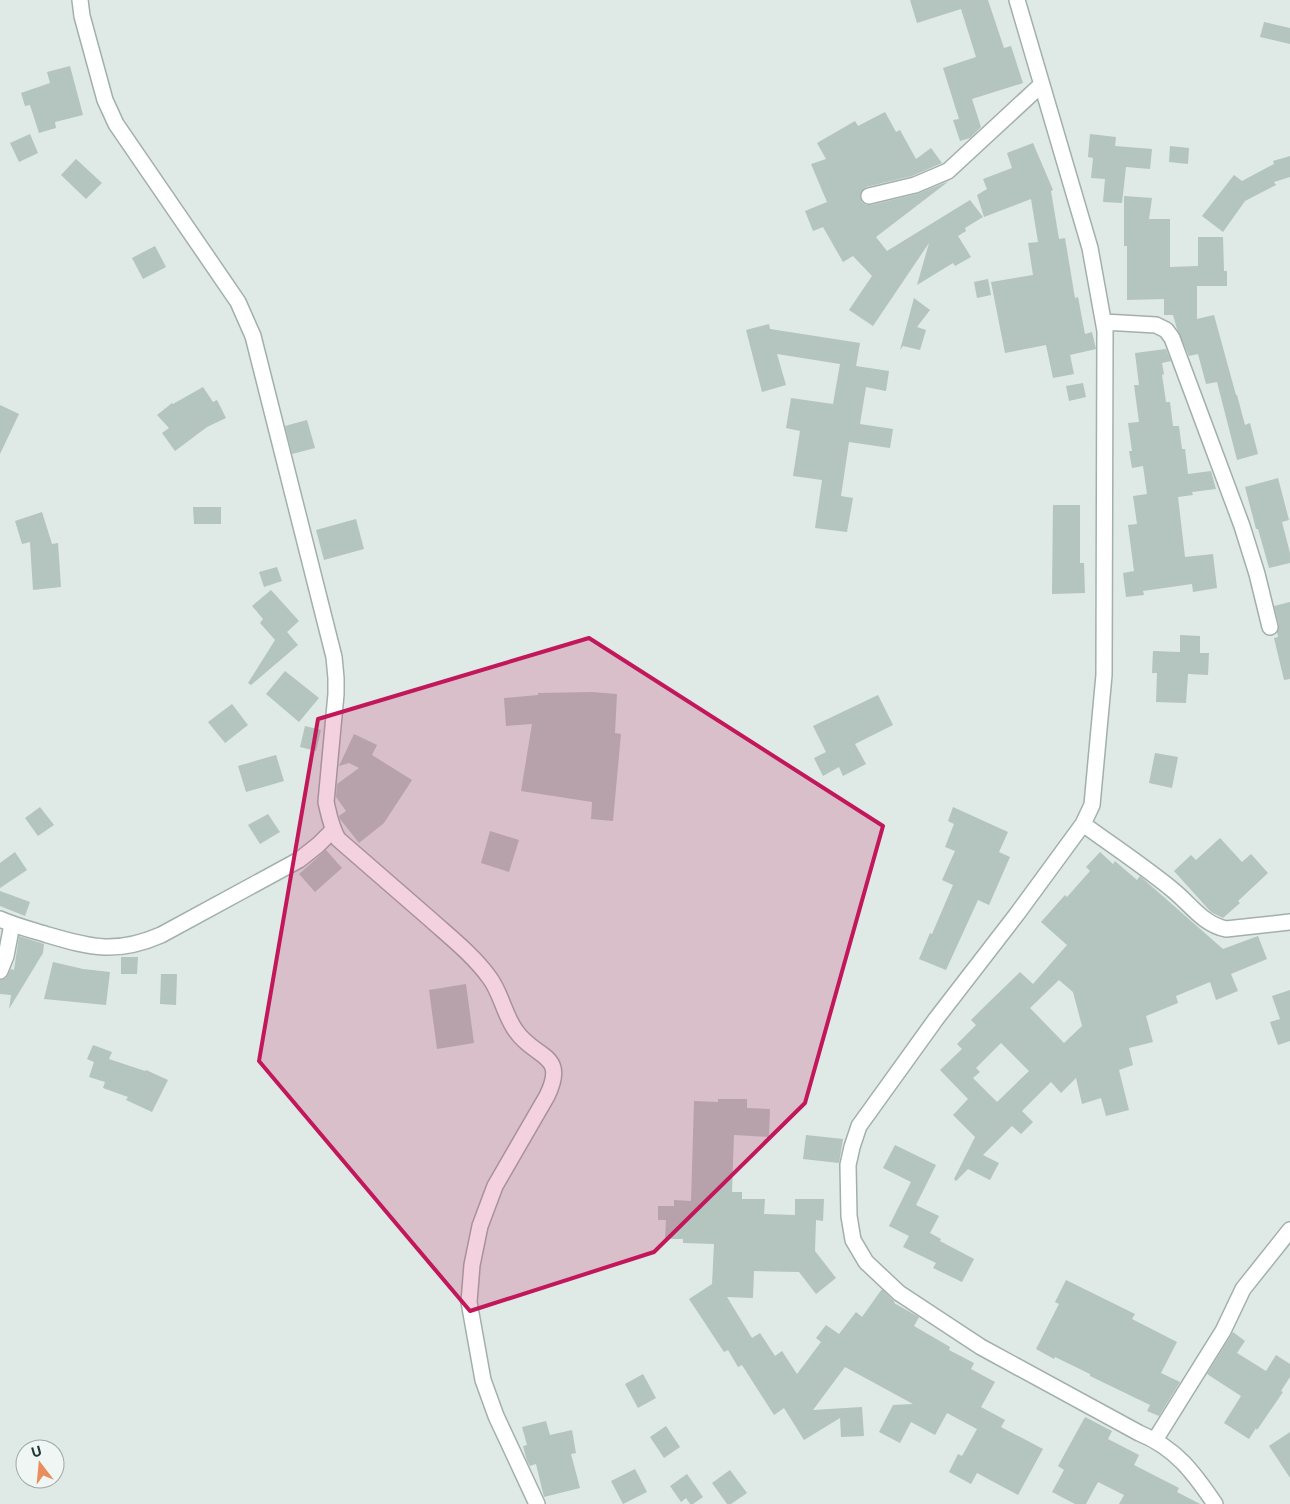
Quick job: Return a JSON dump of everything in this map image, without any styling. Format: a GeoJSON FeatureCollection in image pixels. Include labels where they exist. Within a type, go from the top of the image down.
{"type":"FeatureCollection","features":[{"type":"Feature","properties":{"kind":"street"},"geometry":{"type":"LineString","coordinates":[[80,0],[82,16],[105,100],[116,124],[238,302],[253,336],[334,657],[336,694],[326,802],[333,830],[338,839],[480,965],[491,979],[512,1027],[520,1038],[550,1061],[554,1070],[554,1083],[494,1186],[480,1226],[472,1265],[469,1302],[483,1380],[496,1416],[537,1504]]}},
{"type":"Feature","properties":{"kind":"street"},"geometry":{"type":"LineString","coordinates":[[1017,0],[1090,248],[1104,322],[1104,675],[1092,805],[1083,824],[936,1019],[859,1126],[848,1165],[849,1216],[853,1240],[866,1262],[899,1293],[981,1347],[1155,1440],[1178,1456],[1197,1477],[1215,1504]]}},
{"type":"Feature","properties":{"kind":"street"},"geometry":{"type":"LineString","coordinates":[[869,196],[915,186],[948,171],[1041,85]]}},
{"type":"Feature","properties":{"kind":"street"},"geometry":{"type":"LineString","coordinates":[[1104,322],[1156,326],[1166,330],[1172,338],[1242,526],[1257,574],[1270,626]]}},
{"type":"Feature","properties":{"kind":"street"},"geometry":{"type":"LineString","coordinates":[[1083,824],[1175,892],[1206,922],[1216,927],[1226,929],[1290,922]]}},
{"type":"Feature","properties":{"kind":"street"},"geometry":{"type":"LineString","coordinates":[[0,972],[6,956],[6,922],[81,945],[122,947],[143,942],[161,935],[299,860],[333,830]]}},
{"type":"Feature","properties":{"kind":"street"},"geometry":{"type":"LineString","coordinates":[[1155,1440],[1223,1331],[1243,1289],[1290,1230]]}},
{"type":"Feature","properties":{"kind":"highlighted area"},"geometry":{"type":"Polygon","coordinates":[[[589,638],[883,826],[805,1103],[654,1252],[470,1311],[259,1061],[318,719],[589,638]]]}},
{"type":"Feature","properties":{"kind":"building"},"geometry":{"type":"Polygon","coordinates":[[[910,0],[988,0],[1004,48],[1011,46],[1023,83],[972,99],[981,127],[970,138],[960,141],[953,120],[959,119],[943,68],[976,57],[961,9],[917,23],[910,0]]]}},
{"type":"Feature","properties":{"kind":"building"},"geometry":{"type":"Polygon","coordinates":[[[1264,22],[1290,28],[1290,44],[1260,37],[1264,22]]]}},
{"type":"Feature","properties":{"kind":"building"},"geometry":{"type":"Polygon","coordinates":[[[70,66],[83,115],[55,122],[56,128],[39,133],[30,105],[25,106],[21,93],[50,83],[47,72],[70,66]]]}},
{"type":"Feature","properties":{"kind":"building"},"geometry":{"type":"Polygon","coordinates":[[[885,112],[896,132],[900,130],[916,159],[931,148],[942,163],[912,176],[866,187],[860,194],[862,202],[866,205],[871,205],[917,194],[949,181],[876,237],[887,251],[970,200],[983,217],[965,228],[966,231],[958,236],[971,257],[955,266],[953,263],[917,285],[929,243],[873,326],[849,310],[872,276],[853,256],[843,262],[823,227],[813,231],[805,211],[827,202],[811,164],[826,159],[817,143],[855,121],[858,126],[885,112]]]}},
{"type":"Feature","properties":{"kind":"building"},"geometry":{"type":"Polygon","coordinates":[[[30,134],[38,153],[19,162],[10,143],[30,134]]]}},
{"type":"Feature","properties":{"kind":"building"},"geometry":{"type":"Polygon","coordinates":[[[1090,134],[1116,137],[1115,146],[1152,149],[1150,169],[1126,167],[1122,203],[1103,202],[1105,179],[1091,178],[1093,158],[1088,157],[1090,134]]]}},
{"type":"Feature","properties":{"kind":"building"},"geometry":{"type":"Polygon","coordinates":[[[1033,143],[1053,190],[1051,191],[1059,239],[1065,238],[1075,298],[1078,297],[1085,334],[1092,332],[1096,349],[1070,355],[1074,374],[1053,378],[1046,345],[1005,353],[991,282],[1033,275],[1028,243],[1038,242],[1031,199],[984,217],[977,195],[987,189],[983,179],[1012,168],[1007,153],[1033,143]]]}},
{"type":"Feature","properties":{"kind":"building"},"geometry":{"type":"Polygon","coordinates":[[[1170,146],[1189,148],[1188,164],[1169,162],[1170,146]]]}},
{"type":"Feature","properties":{"kind":"building"},"geometry":{"type":"Polygon","coordinates":[[[1290,156],[1290,177],[1274,182],[1276,185],[1245,201],[1223,232],[1202,216],[1234,175],[1242,181],[1274,164],[1273,161],[1290,156]]]}},
{"type":"Feature","properties":{"kind":"building"},"geometry":{"type":"Polygon","coordinates":[[[76,159],[102,183],[86,199],[61,175],[76,159]]]}},
{"type":"Feature","properties":{"kind":"building"},"geometry":{"type":"Polygon","coordinates":[[[1124,196],[1152,198],[1149,219],[1170,219],[1170,267],[1198,266],[1198,237],[1223,237],[1224,271],[1227,271],[1227,286],[1197,286],[1197,319],[1214,315],[1245,425],[1250,423],[1258,454],[1237,460],[1217,382],[1206,384],[1198,354],[1189,356],[1173,315],[1164,315],[1164,299],[1127,300],[1127,246],[1124,246],[1124,196]]]}},
{"type":"Feature","properties":{"kind":"building"},"geometry":{"type":"Polygon","coordinates":[[[155,246],[166,267],[143,279],[132,258],[155,246]]]}},
{"type":"Feature","properties":{"kind":"building"},"geometry":{"type":"Polygon","coordinates":[[[988,279],[991,295],[977,298],[974,282],[988,279]]]}},
{"type":"Feature","properties":{"kind":"building"},"geometry":{"type":"Polygon","coordinates":[[[914,298],[930,310],[917,327],[926,330],[920,350],[903,346],[900,350],[914,298]]]}},
{"type":"Feature","properties":{"kind":"building"},"geometry":{"type":"Polygon","coordinates":[[[769,324],[770,329],[860,343],[856,366],[889,371],[886,391],[866,387],[860,424],[893,429],[890,448],[849,442],[841,496],[853,498],[847,532],[815,528],[822,480],[793,476],[800,431],[786,428],[791,398],[833,404],[840,364],[777,354],[786,385],[762,392],[746,330],[769,324]]]}},
{"type":"Feature","properties":{"kind":"building"},"geometry":{"type":"Polygon","coordinates":[[[1166,349],[1171,361],[1162,363],[1166,402],[1170,402],[1173,426],[1179,426],[1182,449],[1185,449],[1188,474],[1211,471],[1216,489],[1192,492],[1193,495],[1178,497],[1185,557],[1213,554],[1217,588],[1193,592],[1192,584],[1143,591],[1144,595],[1126,597],[1123,573],[1134,571],[1128,525],[1137,524],[1133,496],[1147,494],[1143,466],[1132,468],[1129,451],[1132,451],[1128,423],[1139,422],[1134,385],[1139,385],[1135,353],[1166,349]]]}},
{"type":"Feature","properties":{"kind":"building"},"geometry":{"type":"Polygon","coordinates":[[[1083,383],[1086,397],[1069,401],[1066,386],[1083,383]]]}},
{"type":"Feature","properties":{"kind":"building"},"geometry":{"type":"Polygon","coordinates":[[[203,387],[213,402],[217,400],[226,418],[207,427],[175,451],[162,433],[169,428],[157,415],[172,403],[203,387]]]}},
{"type":"Feature","properties":{"kind":"building"},"geometry":{"type":"Polygon","coordinates":[[[0,405],[19,414],[0,454],[0,405]]]}},
{"type":"Feature","properties":{"kind":"building"},"geometry":{"type":"Polygon","coordinates":[[[307,420],[315,448],[292,454],[285,426],[307,420]]]}},
{"type":"Feature","properties":{"kind":"building"},"geometry":{"type":"Polygon","coordinates":[[[1278,478],[1289,520],[1282,522],[1290,553],[1290,563],[1269,568],[1245,487],[1278,478]]]}},
{"type":"Feature","properties":{"kind":"building"},"geometry":{"type":"Polygon","coordinates":[[[1053,505],[1080,505],[1080,563],[1084,563],[1085,593],[1052,594],[1053,505]]]}},
{"type":"Feature","properties":{"kind":"building"},"geometry":{"type":"Polygon","coordinates":[[[193,507],[221,507],[221,524],[194,524],[193,507]]]}},
{"type":"Feature","properties":{"kind":"building"},"geometry":{"type":"Polygon","coordinates":[[[42,512],[52,544],[58,543],[61,587],[33,590],[30,542],[22,544],[15,521],[42,512]]]}},
{"type":"Feature","properties":{"kind":"building"},"geometry":{"type":"Polygon","coordinates":[[[356,519],[364,549],[324,560],[316,530],[356,519]]]}},
{"type":"Feature","properties":{"kind":"building"},"geometry":{"type":"Polygon","coordinates":[[[277,567],[282,581],[264,587],[259,572],[277,567]]]}},
{"type":"Feature","properties":{"kind":"building"},"geometry":{"type":"Polygon","coordinates":[[[271,590],[299,621],[287,632],[298,645],[251,685],[248,683],[275,640],[260,623],[263,619],[252,606],[271,590]]]}},
{"type":"Feature","properties":{"kind":"building"},"geometry":{"type":"Polygon","coordinates":[[[1290,602],[1290,679],[1284,680],[1274,638],[1278,637],[1279,625],[1274,606],[1290,602]]]}},
{"type":"Feature","properties":{"kind":"building"},"geometry":{"type":"Polygon","coordinates":[[[1180,635],[1200,636],[1200,653],[1209,653],[1208,675],[1188,674],[1186,703],[1156,702],[1157,673],[1152,673],[1153,651],[1180,652],[1180,635]]]}},
{"type":"Feature","properties":{"kind":"building"},"geometry":{"type":"Polygon","coordinates":[[[285,671],[319,698],[299,722],[266,694],[285,671]]]}},
{"type":"Feature","properties":{"kind":"building"},"geometry":{"type":"Polygon","coordinates":[[[592,692],[617,694],[615,733],[621,734],[613,821],[591,819],[592,802],[521,791],[532,724],[506,726],[504,698],[538,695],[538,693],[592,692]]]}},
{"type":"Feature","properties":{"kind":"building"},"geometry":{"type":"Polygon","coordinates":[[[878,695],[893,725],[855,744],[866,764],[843,776],[839,767],[823,776],[814,758],[826,752],[813,726],[878,695]]]}},
{"type":"Feature","properties":{"kind":"building"},"geometry":{"type":"Polygon","coordinates":[[[232,704],[248,725],[225,743],[208,722],[232,704]]]}},
{"type":"Feature","properties":{"kind":"building"},"geometry":{"type":"Polygon","coordinates":[[[305,726],[321,730],[316,751],[300,747],[305,726]]]}},
{"type":"Feature","properties":{"kind":"building"},"geometry":{"type":"Polygon","coordinates":[[[354,734],[377,745],[372,755],[412,780],[384,823],[359,843],[340,819],[339,816],[346,811],[336,797],[337,784],[359,768],[349,763],[339,766],[354,734]]]}},
{"type":"Feature","properties":{"kind":"building"},"geometry":{"type":"Polygon","coordinates":[[[1155,753],[1178,757],[1172,788],[1149,783],[1155,753]]]}},
{"type":"Feature","properties":{"kind":"building"},"geometry":{"type":"Polygon","coordinates":[[[276,755],[284,781],[246,792],[238,766],[276,755]]]}},
{"type":"Feature","properties":{"kind":"building"},"geometry":{"type":"Polygon","coordinates":[[[40,807],[54,825],[38,836],[25,818],[40,807]]]}},
{"type":"Feature","properties":{"kind":"building"},"geometry":{"type":"Polygon","coordinates":[[[953,807],[1008,832],[999,852],[1010,857],[989,905],[978,900],[946,970],[919,959],[953,885],[942,880],[955,851],[945,847],[954,824],[948,821],[953,807]]]}},
{"type":"Feature","properties":{"kind":"building"},"geometry":{"type":"Polygon","coordinates":[[[268,814],[280,832],[260,844],[248,825],[268,814]]]}},
{"type":"Feature","properties":{"kind":"building"},"geometry":{"type":"Polygon","coordinates":[[[490,831],[519,840],[509,872],[481,863],[490,831]]]}},
{"type":"Feature","properties":{"kind":"building"},"geometry":{"type":"Polygon","coordinates":[[[1220,838],[1242,862],[1251,854],[1268,873],[1223,918],[1211,912],[1174,871],[1191,855],[1196,860],[1220,838]]]}},
{"type":"Feature","properties":{"kind":"building"},"geometry":{"type":"Polygon","coordinates":[[[326,850],[342,868],[315,892],[299,874],[326,850]]]}},
{"type":"Feature","properties":{"kind":"building"},"geometry":{"type":"Polygon","coordinates":[[[15,852],[27,870],[0,888],[0,863],[15,852]]]}},
{"type":"Feature","properties":{"kind":"building"},"geometry":{"type":"Polygon","coordinates":[[[1100,852],[1113,864],[1115,861],[1137,880],[1140,876],[1223,949],[1258,936],[1267,959],[1231,974],[1238,991],[1216,1000],[1210,982],[1176,996],[1178,1003],[1146,1016],[1153,1042],[1129,1048],[1133,1065],[1119,1070],[1129,1110],[1106,1116],[1101,1098],[1082,1104],[1076,1078],[1061,1093],[1051,1082],[1022,1111],[1033,1122],[1021,1134],[1012,1126],[983,1155],[999,1163],[990,1180],[968,1169],[956,1181],[954,1179],[975,1137],[953,1115],[968,1099],[940,1070],[962,1049],[957,1044],[976,1025],[971,1020],[984,1007],[1020,972],[1033,984],[1067,945],[1041,922],[1090,871],[1086,867],[1100,852]],[[1059,980],[1030,1008],[1064,1043],[1082,1026],[1073,992],[1059,980]],[[1001,1043],[976,1068],[980,1072],[973,1078],[997,1102],[1029,1071],[1001,1043]]]}},
{"type":"Feature","properties":{"kind":"building"},"geometry":{"type":"Polygon","coordinates":[[[0,891],[30,902],[25,916],[0,906],[0,891]]]}},
{"type":"Feature","properties":{"kind":"building"},"geometry":{"type":"Polygon","coordinates":[[[19,936],[44,944],[43,953],[9,1009],[11,995],[0,994],[0,980],[6,978],[11,969],[14,970],[19,936]]]}},
{"type":"Feature","properties":{"kind":"building"},"geometry":{"type":"Polygon","coordinates":[[[121,957],[138,957],[137,974],[121,974],[121,957]]]}},
{"type":"Feature","properties":{"kind":"building"},"geometry":{"type":"Polygon","coordinates":[[[53,962],[83,969],[110,972],[106,1005],[44,999],[53,962]]]}},
{"type":"Feature","properties":{"kind":"building"},"geometry":{"type":"Polygon","coordinates":[[[161,974],[177,974],[176,1005],[160,1004],[161,974]]]}},
{"type":"Feature","properties":{"kind":"building"},"geometry":{"type":"Polygon","coordinates":[[[466,984],[474,1043],[437,1049],[429,990],[466,984]]]}},
{"type":"Feature","properties":{"kind":"building"},"geometry":{"type":"Polygon","coordinates":[[[1290,990],[1290,1041],[1278,1045],[1270,1022],[1280,1019],[1272,996],[1290,990]]]}},
{"type":"Feature","properties":{"kind":"building"},"geometry":{"type":"Polygon","coordinates":[[[93,1045],[112,1052],[109,1059],[146,1070],[168,1080],[152,1112],[126,1100],[128,1097],[103,1088],[105,1082],[89,1077],[94,1062],[87,1059],[93,1045]]]}},
{"type":"Feature","properties":{"kind":"building"},"geometry":{"type":"Polygon","coordinates":[[[718,1099],[747,1099],[747,1108],[770,1109],[769,1137],[734,1135],[732,1192],[742,1192],[742,1199],[765,1199],[764,1214],[795,1215],[795,1199],[824,1199],[823,1221],[816,1220],[815,1251],[836,1278],[816,1294],[799,1272],[754,1271],[753,1298],[727,1297],[752,1338],[760,1333],[775,1356],[782,1351],[797,1374],[821,1342],[816,1338],[826,1325],[839,1334],[856,1312],[862,1317],[882,1289],[894,1303],[919,1317],[914,1326],[950,1347],[949,1350],[974,1363],[971,1369],[995,1382],[981,1407],[1005,1420],[1001,1427],[1043,1449],[1018,1495],[977,1473],[971,1484],[949,1472],[958,1454],[962,1456],[977,1429],[947,1413],[935,1435],[911,1422],[900,1443],[879,1432],[893,1405],[913,1404],[845,1367],[813,1410],[862,1407],[864,1436],[841,1437],[840,1418],[804,1440],[784,1408],[774,1415],[742,1365],[738,1367],[728,1350],[724,1352],[689,1299],[712,1284],[714,1244],[683,1243],[683,1239],[665,1239],[666,1220],[658,1220],[658,1206],[674,1206],[674,1200],[691,1201],[694,1101],[718,1102],[718,1099]]]}},
{"type":"Feature","properties":{"kind":"building"},"geometry":{"type":"Polygon","coordinates":[[[806,1135],[843,1139],[839,1163],[803,1159],[806,1135]]]}},
{"type":"Feature","properties":{"kind":"building"},"geometry":{"type":"Polygon","coordinates":[[[895,1145],[936,1165],[916,1205],[939,1216],[930,1233],[941,1239],[940,1241],[974,1259],[962,1282],[933,1268],[936,1263],[903,1247],[909,1236],[889,1226],[911,1182],[883,1168],[895,1145]]]}},
{"type":"Feature","properties":{"kind":"building"},"geometry":{"type":"Polygon","coordinates":[[[1066,1280],[1135,1314],[1132,1319],[1177,1342],[1161,1373],[1180,1382],[1159,1416],[1147,1411],[1150,1405],[1036,1349],[1059,1304],[1055,1302],[1066,1280]]]}},
{"type":"Feature","properties":{"kind":"building"},"geometry":{"type":"Polygon","coordinates":[[[1233,1332],[1245,1341],[1237,1353],[1266,1371],[1276,1355],[1290,1364],[1290,1377],[1281,1391],[1283,1392],[1249,1439],[1224,1423],[1241,1396],[1207,1374],[1233,1332]]]}},
{"type":"Feature","properties":{"kind":"building"},"geometry":{"type":"Polygon","coordinates":[[[643,1374],[656,1398],[638,1408],[625,1384],[643,1374]]]}},
{"type":"Feature","properties":{"kind":"building"},"geometry":{"type":"Polygon","coordinates":[[[1085,1417],[1112,1431],[1108,1439],[1139,1455],[1134,1465],[1179,1488],[1177,1492],[1200,1504],[1119,1504],[1124,1495],[1098,1482],[1086,1504],[1075,1504],[1052,1492],[1064,1470],[1058,1466],[1085,1417]]]}},
{"type":"Feature","properties":{"kind":"building"},"geometry":{"type":"Polygon","coordinates":[[[546,1421],[550,1435],[572,1430],[576,1453],[571,1454],[580,1488],[544,1497],[536,1464],[530,1466],[527,1461],[523,1446],[527,1445],[522,1427],[546,1421]]]}},
{"type":"Feature","properties":{"kind":"building"},"geometry":{"type":"Polygon","coordinates":[[[666,1426],[680,1447],[664,1458],[650,1437],[666,1426]]]}},
{"type":"Feature","properties":{"kind":"building"},"geometry":{"type":"Polygon","coordinates":[[[1290,1432],[1290,1478],[1269,1446],[1290,1432]]]}},
{"type":"Feature","properties":{"kind":"building"},"geometry":{"type":"Polygon","coordinates":[[[635,1469],[647,1492],[623,1504],[611,1481],[635,1469]]]}},
{"type":"Feature","properties":{"kind":"building"},"geometry":{"type":"Polygon","coordinates":[[[730,1470],[747,1493],[731,1504],[727,1504],[712,1483],[730,1470]]]}},
{"type":"Feature","properties":{"kind":"building"},"geometry":{"type":"Polygon","coordinates":[[[687,1474],[703,1497],[693,1504],[690,1504],[686,1498],[681,1502],[670,1486],[687,1474]]]}}]}
